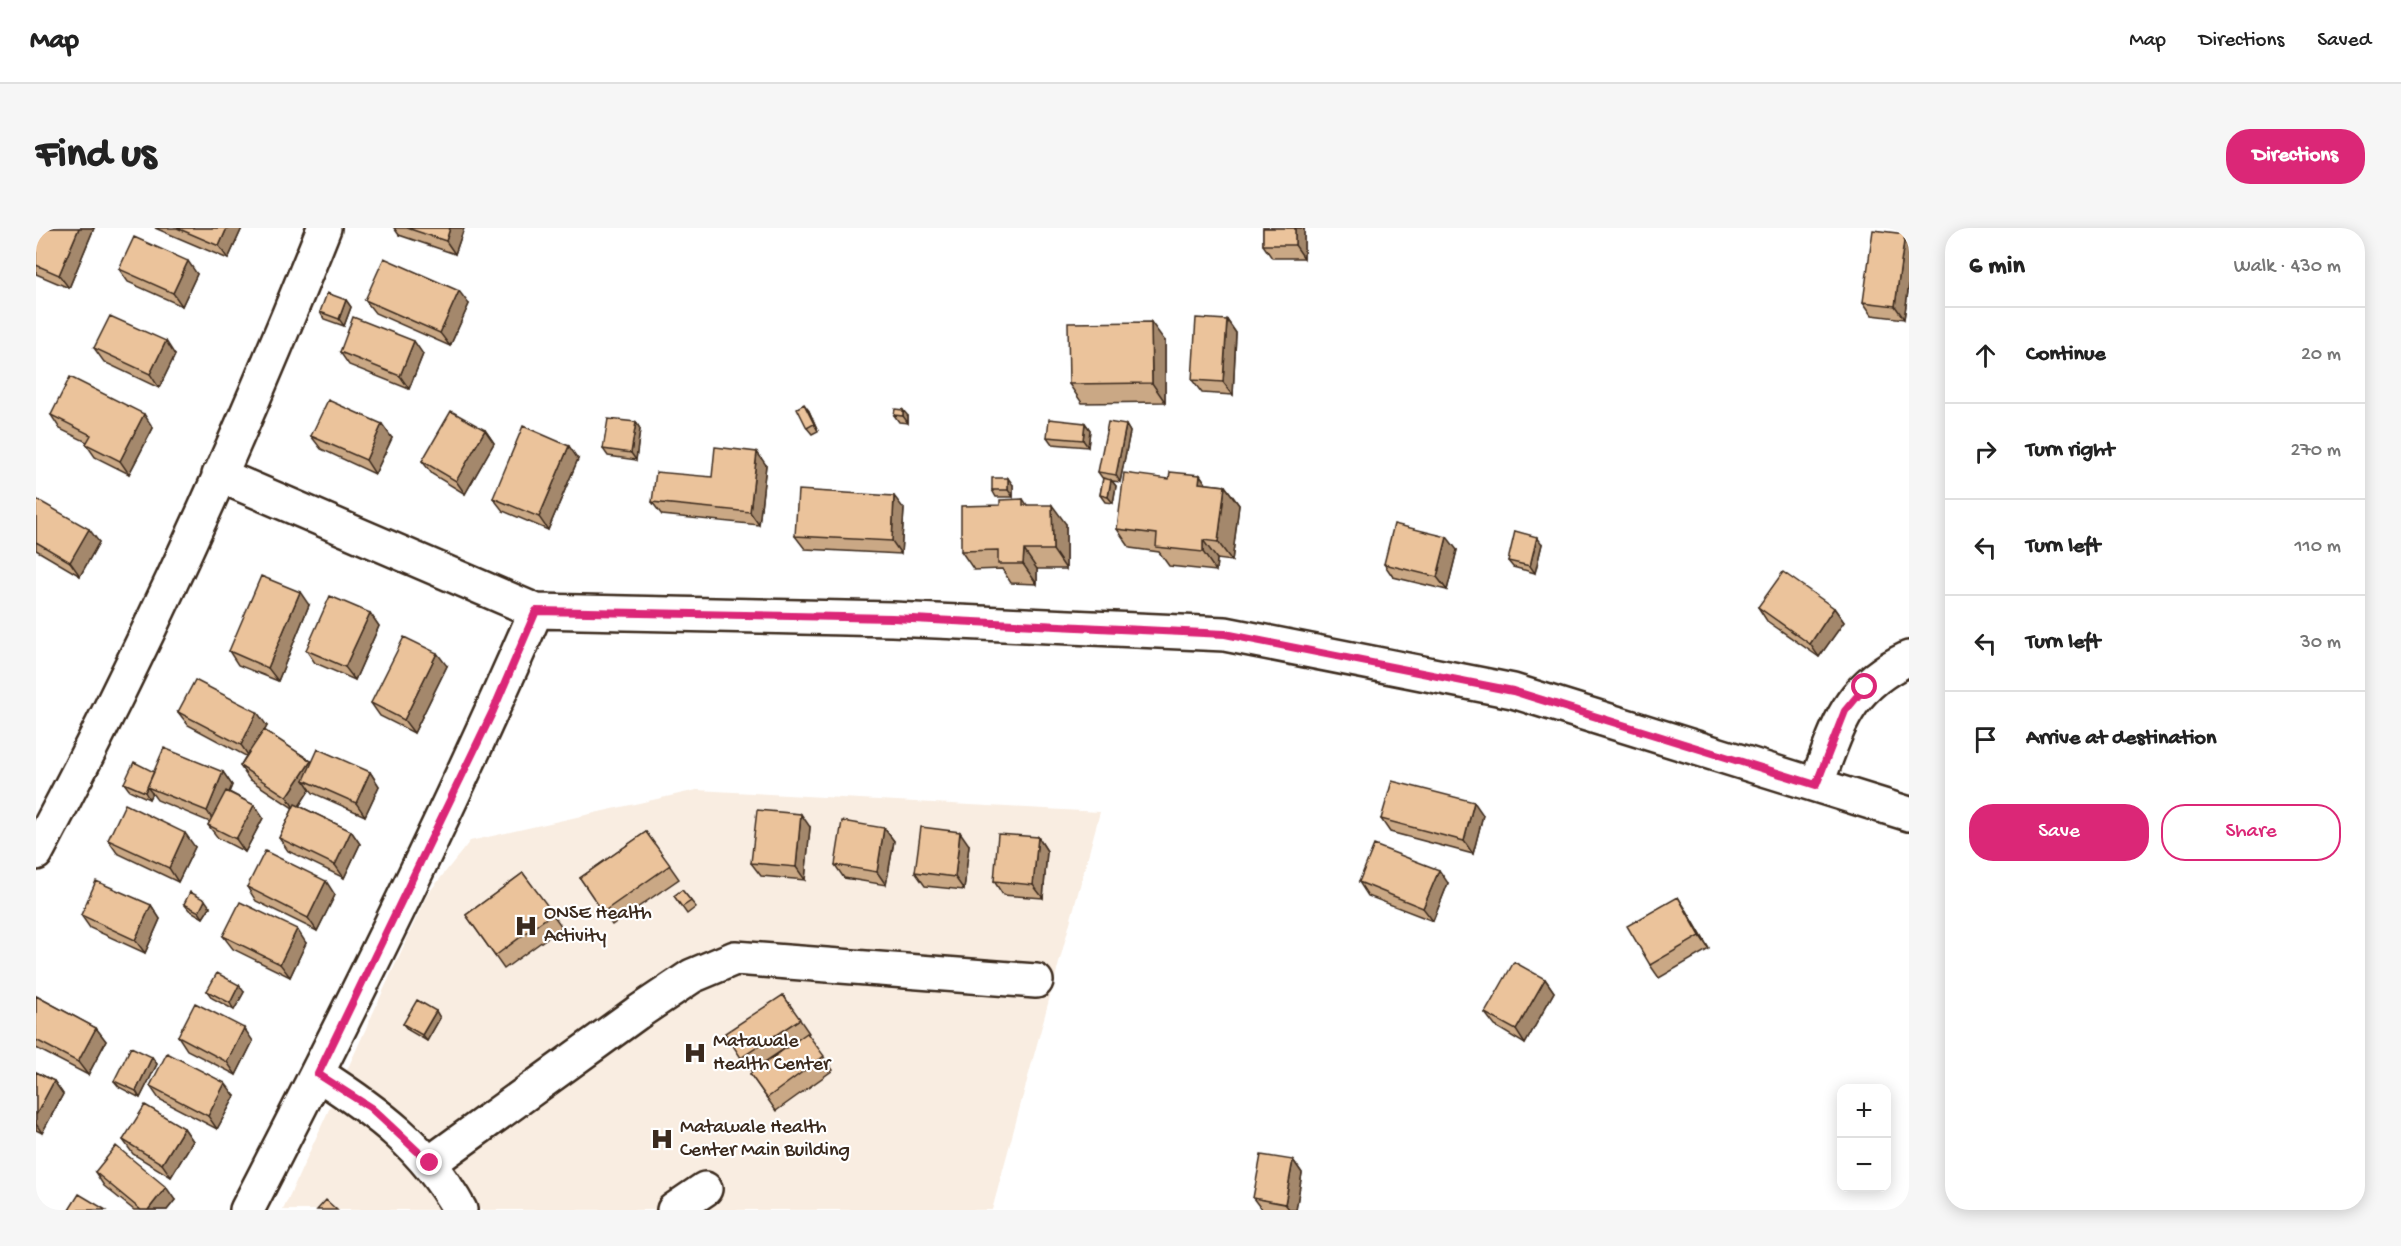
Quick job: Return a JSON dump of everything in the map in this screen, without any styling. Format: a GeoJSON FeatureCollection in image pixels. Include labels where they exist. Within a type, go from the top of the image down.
{"type":"FeatureCollection","features":[{"type":"Feature","properties":{"kind":"street"},"geometry":{"type":"LineString","coordinates":[[36,853],[117,694],[219,475],[282,333],[324,228]]}},
{"type":"Feature","properties":{"kind":"street"},"geometry":{"type":"LineString","coordinates":[[219,475],[536,611],[892,618],[1225,634],[1513,691],[1909,814]]}},
{"type":"Feature","properties":{"kind":"street"},"geometry":{"type":"LineString","coordinates":[[248,1210],[318,1074],[493,711],[536,611]]}},
{"type":"Feature","properties":{"kind":"street"},"geometry":{"type":"LineString","coordinates":[[1816,785],[1845,711],[1865,687],[1909,658]]}},
{"type":"Feature","properties":{"kind":"street"},"geometry":{"type":"LineString","coordinates":[[430,1163],[637,1012],[692,976],[735,958],[1036,981]]}},
{"type":"Feature","properties":{"kind":"street"},"geometry":{"type":"LineString","coordinates":[[318,1074],[371,1108],[430,1163],[460,1210]]}},
{"type":"Feature","properties":{"kind":"street"},"geometry":{"type":"LineString","coordinates":[[674,1210],[705,1189]]}},
{"type":"Feature","properties":{"kind":"shaded area","name":"Matawale Health Center"},"geometry":{"type":"Polygon","coordinates":[[[697,790],[1100,812],[992,1210],[283,1210],[427,895],[470,841],[697,790]]]}},
{"type":"Feature","properties":{"kind":"building"},"geometry":{"type":"Polygon","coordinates":[[[36,228],[79,228],[59,275],[36,265],[36,228]]]}},
{"type":"Feature","properties":{"kind":"building"},"geometry":{"type":"Polygon","coordinates":[[[177,228],[227,228],[219,246],[177,228]]]}},
{"type":"Feature","properties":{"kind":"building"},"geometry":{"type":"Polygon","coordinates":[[[407,228],[450,228],[446,241],[407,228]]]}},
{"type":"Feature","properties":{"kind":"building"},"geometry":{"type":"Polygon","coordinates":[[[1263,228],[1295,228],[1295,245],[1263,245],[1263,228]]]}},
{"type":"Feature","properties":{"kind":"building"},"geometry":{"type":"Polygon","coordinates":[[[1873,230],[1905,234],[1895,306],[1863,302],[1873,230]]]}},
{"type":"Feature","properties":{"kind":"building"},"geometry":{"type":"Polygon","coordinates":[[[134,237],[188,261],[173,293],[119,269],[134,237]]]}},
{"type":"Feature","properties":{"kind":"building"},"geometry":{"type":"Polygon","coordinates":[[[384,258],[459,291],[440,333],[365,300],[384,258]]]}},
{"type":"Feature","properties":{"kind":"building"},"geometry":{"type":"Polygon","coordinates":[[[327,293],[346,300],[339,319],[320,312],[327,293]]]}},
{"type":"Feature","properties":{"kind":"building"},"geometry":{"type":"Polygon","coordinates":[[[110,316],[166,341],[150,374],[94,348],[110,316]]]}},
{"type":"Feature","properties":{"kind":"building"},"geometry":{"type":"Polygon","coordinates":[[[353,317],[414,341],[400,376],[340,352],[353,317]]]}},
{"type":"Feature","properties":{"kind":"building"},"geometry":{"type":"Polygon","coordinates":[[[1196,318],[1227,320],[1223,382],[1192,380],[1196,318]]]}},
{"type":"Feature","properties":{"kind":"building"},"geometry":{"type":"Polygon","coordinates":[[[1151,322],[1152,383],[1069,384],[1068,323],[1151,322]]]}},
{"type":"Feature","properties":{"kind":"building"},"geometry":{"type":"Polygon","coordinates":[[[70,377],[144,414],[120,461],[86,444],[91,435],[51,415],[70,377]]]}},
{"type":"Feature","properties":{"kind":"building"},"geometry":{"type":"Polygon","coordinates":[[[328,400],[382,424],[366,460],[311,436],[328,400]]]}},
{"type":"Feature","properties":{"kind":"building"},"geometry":{"type":"Polygon","coordinates":[[[804,404],[814,424],[807,428],[797,408],[804,404]]]}},
{"type":"Feature","properties":{"kind":"building"},"geometry":{"type":"Polygon","coordinates":[[[895,409],[903,410],[903,416],[894,415],[895,409]]]}},
{"type":"Feature","properties":{"kind":"building"},"geometry":{"type":"Polygon","coordinates":[[[451,411],[485,430],[456,481],[422,461],[451,411]]]}},
{"type":"Feature","properties":{"kind":"building"},"geometry":{"type":"Polygon","coordinates":[[[608,419],[636,422],[631,453],[603,449],[608,419]]]}},
{"type":"Feature","properties":{"kind":"building"},"geometry":{"type":"Polygon","coordinates":[[[1049,419],[1085,423],[1083,440],[1047,437],[1049,419]]]}},
{"type":"Feature","properties":{"kind":"building"},"geometry":{"type":"Polygon","coordinates":[[[1108,422],[1126,425],[1116,475],[1098,472],[1108,422]]]}},
{"type":"Feature","properties":{"kind":"building"},"geometry":{"type":"Polygon","coordinates":[[[523,426],[569,446],[539,517],[493,498],[523,426]]]}},
{"type":"Feature","properties":{"kind":"building"},"geometry":{"type":"Polygon","coordinates":[[[715,447],[757,452],[750,512],[652,502],[656,472],[712,477],[715,447]]]}},
{"type":"Feature","properties":{"kind":"building"},"geometry":{"type":"Polygon","coordinates":[[[1170,472],[1200,475],[1199,483],[1225,486],[1218,542],[1203,540],[1203,552],[1156,547],[1157,534],[1117,529],[1124,473],[1169,479],[1170,472]]]}},
{"type":"Feature","properties":{"kind":"building"},"geometry":{"type":"Polygon","coordinates":[[[992,478],[1008,478],[1008,490],[992,490],[992,478]]]}},
{"type":"Feature","properties":{"kind":"building"},"geometry":{"type":"Polygon","coordinates":[[[1103,478],[1111,480],[1108,497],[1100,495],[1103,478]]]}},
{"type":"Feature","properties":{"kind":"building"},"geometry":{"type":"Polygon","coordinates":[[[798,490],[894,496],[892,541],[795,536],[798,490]]]}},
{"type":"Feature","properties":{"kind":"building"},"geometry":{"type":"Polygon","coordinates":[[[36,499],[89,529],[70,562],[36,542],[36,499]]]}},
{"type":"Feature","properties":{"kind":"building"},"geometry":{"type":"Polygon","coordinates":[[[1023,499],[1023,505],[1052,505],[1053,550],[1024,550],[1023,564],[998,564],[998,550],[961,551],[961,506],[1000,505],[1000,500],[1023,499]]]}},
{"type":"Feature","properties":{"kind":"building"},"geometry":{"type":"Polygon","coordinates":[[[1394,524],[1447,537],[1437,577],[1384,564],[1394,524]]]}},
{"type":"Feature","properties":{"kind":"building"},"geometry":{"type":"Polygon","coordinates":[[[1515,531],[1537,537],[1530,566],[1508,561],[1515,531]]]}},
{"type":"Feature","properties":{"kind":"building"},"geometry":{"type":"Polygon","coordinates":[[[1783,572],[1834,608],[1810,644],[1758,607],[1783,572]]]}},
{"type":"Feature","properties":{"kind":"building"},"geometry":{"type":"Polygon","coordinates":[[[261,576],[300,592],[268,668],[229,651],[261,576]]]}},
{"type":"Feature","properties":{"kind":"building"},"geometry":{"type":"Polygon","coordinates":[[[330,596],[370,613],[345,667],[306,650],[330,596]]]}},
{"type":"Feature","properties":{"kind":"building"},"geometry":{"type":"Polygon","coordinates":[[[404,637],[437,653],[404,720],[371,703],[404,637]]]}},
{"type":"Feature","properties":{"kind":"building"},"geometry":{"type":"Polygon","coordinates":[[[195,680],[257,712],[241,745],[178,712],[195,680]]]}},
{"type":"Feature","properties":{"kind":"building"},"geometry":{"type":"Polygon","coordinates":[[[264,730],[311,761],[287,797],[240,766],[264,730]]]}},
{"type":"Feature","properties":{"kind":"building"},"geometry":{"type":"Polygon","coordinates":[[[164,748],[223,772],[207,811],[147,787],[164,748]]]}},
{"type":"Feature","properties":{"kind":"building"},"geometry":{"type":"Polygon","coordinates":[[[318,749],[370,772],[356,803],[304,780],[318,749]]]}},
{"type":"Feature","properties":{"kind":"building"},"geometry":{"type":"Polygon","coordinates":[[[134,762],[154,772],[145,792],[124,783],[134,762]]]}},
{"type":"Feature","properties":{"kind":"building"},"geometry":{"type":"Polygon","coordinates":[[[1392,781],[1474,802],[1464,841],[1381,819],[1392,781]]]}},
{"type":"Feature","properties":{"kind":"building"},"geometry":{"type":"Polygon","coordinates":[[[226,791],[254,805],[236,839],[208,825],[226,791]]]}},
{"type":"Feature","properties":{"kind":"building"},"geometry":{"type":"Polygon","coordinates":[[[125,804],[185,833],[169,868],[108,840],[125,804]]]}},
{"type":"Feature","properties":{"kind":"building"},"geometry":{"type":"Polygon","coordinates":[[[295,804],[351,831],[335,865],[279,838],[295,804]]]}},
{"type":"Feature","properties":{"kind":"building"},"geometry":{"type":"Polygon","coordinates":[[[757,810],[801,814],[796,867],[751,863],[757,810]]]}},
{"type":"Feature","properties":{"kind":"building"},"geometry":{"type":"Polygon","coordinates":[[[842,821],[884,828],[877,872],[835,865],[842,821]]]}},
{"type":"Feature","properties":{"kind":"building"},"geometry":{"type":"Polygon","coordinates":[[[921,827],[960,832],[955,877],[915,872],[921,827]]]}},
{"type":"Feature","properties":{"kind":"building"},"geometry":{"type":"Polygon","coordinates":[[[646,832],[670,865],[603,912],[580,878],[646,832]]]}},
{"type":"Feature","properties":{"kind":"building"},"geometry":{"type":"Polygon","coordinates":[[[998,834],[1038,837],[1033,885],[994,881],[998,834]]]}},
{"type":"Feature","properties":{"kind":"building"},"geometry":{"type":"Polygon","coordinates":[[[1374,845],[1439,870],[1423,908],[1359,882],[1374,845]]]}},
{"type":"Feature","properties":{"kind":"building"},"geometry":{"type":"Polygon","coordinates":[[[265,851],[326,881],[308,918],[247,887],[265,851]]]}},
{"type":"Feature","properties":{"kind":"building"},"geometry":{"type":"Polygon","coordinates":[[[523,873],[553,913],[495,956],[466,915],[523,873]]]}},
{"type":"Feature","properties":{"kind":"building"},"geometry":{"type":"Polygon","coordinates":[[[96,881],[151,905],[135,940],[81,915],[96,881]]]}},
{"type":"Feature","properties":{"kind":"building"},"geometry":{"type":"Polygon","coordinates":[[[682,890],[691,901],[682,907],[674,896],[682,890]]]}},
{"type":"Feature","properties":{"kind":"building"},"geometry":{"type":"Polygon","coordinates":[[[190,892],[205,900],[199,912],[184,904],[190,892]]]}},
{"type":"Feature","properties":{"kind":"building"},"geometry":{"type":"Polygon","coordinates":[[[1678,897],[1700,936],[1650,965],[1627,926],[1678,897]]]}},
{"type":"Feature","properties":{"kind":"building"},"geometry":{"type":"Polygon","coordinates":[[[240,902],[297,929],[280,964],[223,936],[240,902]]]}},
{"type":"Feature","properties":{"kind":"building"},"geometry":{"type":"Polygon","coordinates":[[[1514,962],[1545,979],[1516,1030],[1485,1013],[1514,962]]]}},
{"type":"Feature","properties":{"kind":"building"},"geometry":{"type":"Polygon","coordinates":[[[217,973],[239,985],[230,1003],[207,991],[217,973]]]}},
{"type":"Feature","properties":{"kind":"building"},"geometry":{"type":"Polygon","coordinates":[[[783,995],[800,1019],[741,1058],[725,1033],[783,995]]]}},
{"type":"Feature","properties":{"kind":"building"},"geometry":{"type":"Polygon","coordinates":[[[36,996],[96,1028],[78,1062],[36,1040],[36,996]]]}},
{"type":"Feature","properties":{"kind":"building"},"geometry":{"type":"Polygon","coordinates":[[[417,1000],[436,1011],[422,1035],[403,1024],[417,1000]]]}},
{"type":"Feature","properties":{"kind":"building"},"geometry":{"type":"Polygon","coordinates":[[[195,1003],[244,1028],[227,1062],[178,1036],[195,1003]]]}},
{"type":"Feature","properties":{"kind":"building"},"geometry":{"type":"Polygon","coordinates":[[[807,1033],[824,1056],[767,1098],[750,1074],[807,1033]]]}},
{"type":"Feature","properties":{"kind":"building"},"geometry":{"type":"Polygon","coordinates":[[[131,1047],[152,1057],[136,1091],[114,1081],[131,1047]]]}},
{"type":"Feature","properties":{"kind":"building"},"geometry":{"type":"Polygon","coordinates":[[[167,1053],[225,1083],[208,1116],[150,1086],[167,1053]]]}},
{"type":"Feature","properties":{"kind":"building"},"geometry":{"type":"Polygon","coordinates":[[[36,1072],[54,1081],[36,1115],[36,1072]]]}},
{"type":"Feature","properties":{"kind":"building"},"geometry":{"type":"Polygon","coordinates":[[[145,1105],[184,1128],[162,1164],[123,1140],[145,1105]]]}},
{"type":"Feature","properties":{"kind":"building"},"geometry":{"type":"Polygon","coordinates":[[[116,1146],[166,1187],[148,1210],[141,1210],[95,1172],[116,1146]]]}},
{"type":"Feature","properties":{"kind":"building"},"geometry":{"type":"Polygon","coordinates":[[[1261,1155],[1293,1160],[1285,1204],[1253,1198],[1261,1155]]]}},
{"type":"Feature","properties":{"kind":"building"},"geometry":{"type":"Polygon","coordinates":[[[79,1194],[106,1210],[69,1210],[79,1194]]]}},
{"type":"Feature","properties":{"kind":"building"},"geometry":{"type":"Polygon","coordinates":[[[326,1200],[337,1210],[317,1210],[326,1200]]]}},
{"type":"Feature","properties":{"kind":"place","name":"ONSE Health Activity"},"geometry":{"type":"Point","coordinates":[526,926]}},
{"type":"Feature","properties":{"kind":"place","name":"Matawale Health Center"},"geometry":{"type":"Point","coordinates":[695,1053]}},
{"type":"Feature","properties":{"kind":"place","name":"Matawale Health Center Main Building"},"geometry":{"type":"Point","coordinates":[662,1139]}},
{"type":"Feature","properties":{"kind":"route"},"geometry":{"type":"LineString","coordinates":[[430,1163],[371,1108],[318,1074],[493,711],[536,611],[892,618],[1225,634],[1513,691],[1816,785],[1845,711],[1865,687]]}}]}
